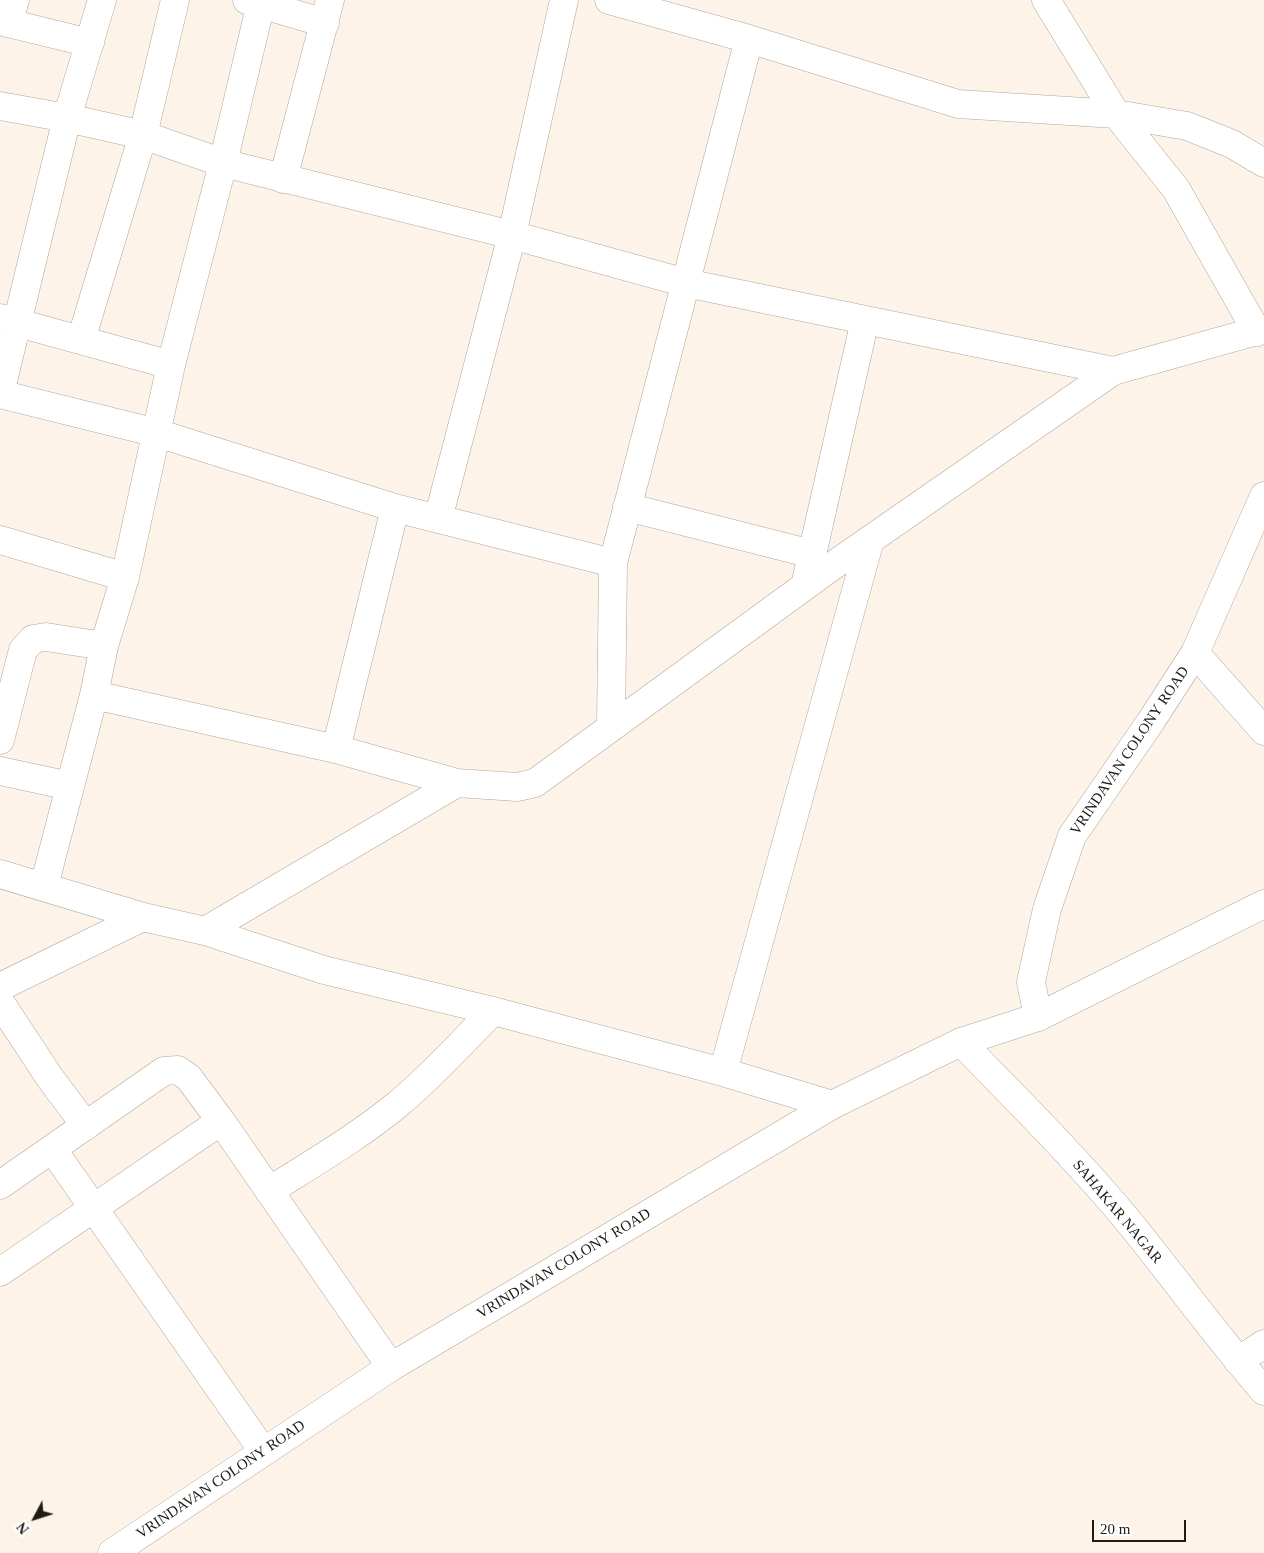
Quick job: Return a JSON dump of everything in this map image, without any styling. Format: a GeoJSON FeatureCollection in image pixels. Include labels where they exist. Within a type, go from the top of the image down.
{"type":"FeatureCollection","features":[{"type":"Feature","properties":{"kind":"street"},"geometry":{"type":"LineString","coordinates":[[102,0],[8,321],[0,394],[156,433],[396,508],[612,563]]}},
{"type":"Feature","properties":{"kind":"street"},"geometry":{"type":"LineString","coordinates":[[81,340],[143,135],[175,0]]}},
{"type":"Feature","properties":{"kind":"street"},"geometry":{"type":"LineString","coordinates":[[438,519],[512,236],[564,0]]}},
{"type":"Feature","properties":{"kind":"street"},"geometry":{"type":"LineString","coordinates":[[608,0],[749,39],[958,104],[1116,114],[1187,126],[1232,144],[1264,163]]}},
{"type":"Feature","properties":{"kind":"street"},"geometry":{"type":"LineString","coordinates":[[94,695],[336,749],[457,782],[517,787],[535,783],[805,586],[1113,371],[1260,330],[1176,189],[1116,114],[1046,0]]}},
{"type":"Feature","properties":{"kind":"street"},"geometry":{"type":"LineString","coordinates":[[44,886],[94,695],[104,646],[125,577],[171,365],[224,163],[254,2],[328,11],[283,179]]}},
{"type":"Feature","properties":{"kind":"street"},"geometry":{"type":"LineString","coordinates":[[8,15],[90,42]]}},
{"type":"Feature","properties":{"kind":"street"},"geometry":{"type":"LineString","coordinates":[[611,726],[612,563],[749,39]]}},
{"type":"Feature","properties":{"kind":"street"},"geometry":{"type":"LineString","coordinates":[[0,106],[68,118],[143,135],[224,163],[512,236],[686,283],[1113,371]]}},
{"type":"Feature","properties":{"kind":"street"},"geometry":{"type":"LineString","coordinates":[[805,586],[865,320]]}},
{"type":"Feature","properties":{"kind":"street"},"geometry":{"type":"LineString","coordinates":[[8,321],[171,365]]}},
{"type":"Feature","properties":{"kind":"street","name":"VRINDAVAN COLONY ROAD"},"geometry":{"type":"LineString","coordinates":[[1038,1017],[1032,982],[1048,909],[1072,836],[1195,653],[1264,496]]}},
{"type":"Feature","properties":{"kind":"street"},"geometry":{"type":"LineString","coordinates":[[627,507],[812,554]]}},
{"type":"Feature","properties":{"kind":"street"},"geometry":{"type":"LineString","coordinates":[[336,749],[396,508]]}},
{"type":"Feature","properties":{"kind":"street"},"geometry":{"type":"LineString","coordinates":[[0,540],[125,577]]}},
{"type":"Feature","properties":{"kind":"street"},"geometry":{"type":"LineString","coordinates":[[723,1072],[870,540]]}},
{"type":"Feature","properties":{"kind":"street"},"geometry":{"type":"LineString","coordinates":[[0,740],[23,650],[33,639],[46,637],[104,646]]}},
{"type":"Feature","properties":{"kind":"street"},"geometry":{"type":"LineString","coordinates":[[1195,653],[1264,731]]}},
{"type":"Feature","properties":{"kind":"street"},"geometry":{"type":"LineString","coordinates":[[0,770],[70,786]]}},
{"type":"Feature","properties":{"kind":"street"},"geometry":{"type":"LineString","coordinates":[[205,931],[457,782]]}},
{"type":"Feature","properties":{"kind":"street"},"geometry":{"type":"LineString","coordinates":[[0,874],[144,917],[205,931],[324,970],[493,1011],[723,1072],[832,1105]]}},
{"type":"Feature","properties":{"kind":"street","name":"VRINDAVAN COLONY ROAD"},"geometry":{"type":"LineString","coordinates":[[112,1553],[391,1367],[832,1105],[961,1042],[1038,1017],[1264,904]]}},
{"type":"Feature","properties":{"kind":"street"},"geometry":{"type":"LineString","coordinates":[[0,987],[144,917]]}},
{"type":"Feature","properties":{"kind":"street"},"geometry":{"type":"LineString","coordinates":[[0,1002],[50,1078],[86,1126]]}},
{"type":"Feature","properties":{"kind":"street"},"geometry":{"type":"LineString","coordinates":[[269,1191],[356,1136],[399,1103],[493,1011]]}},
{"type":"Feature","properties":{"kind":"street","name":"SAHAKAR NAGAR"},"geometry":{"type":"LineString","coordinates":[[961,1042],[1046,1130],[1123,1216],[1238,1361],[1264,1390]]}},
{"type":"Feature","properties":{"kind":"street"},"geometry":{"type":"LineString","coordinates":[[0,1185],[53,1150],[164,1071],[178,1070],[189,1078],[221,1121],[391,1367]]}},
{"type":"Feature","properties":{"kind":"street"},"geometry":{"type":"LineString","coordinates":[[0,1272],[92,1207],[175,1154],[221,1121]]}},
{"type":"Feature","properties":{"kind":"street"},"geometry":{"type":"LineString","coordinates":[[53,1150],[263,1451]]}},
{"type":"Feature","properties":{"kind":"street"},"geometry":{"type":"LineString","coordinates":[[1238,1361],[1264,1344]]}}]}
